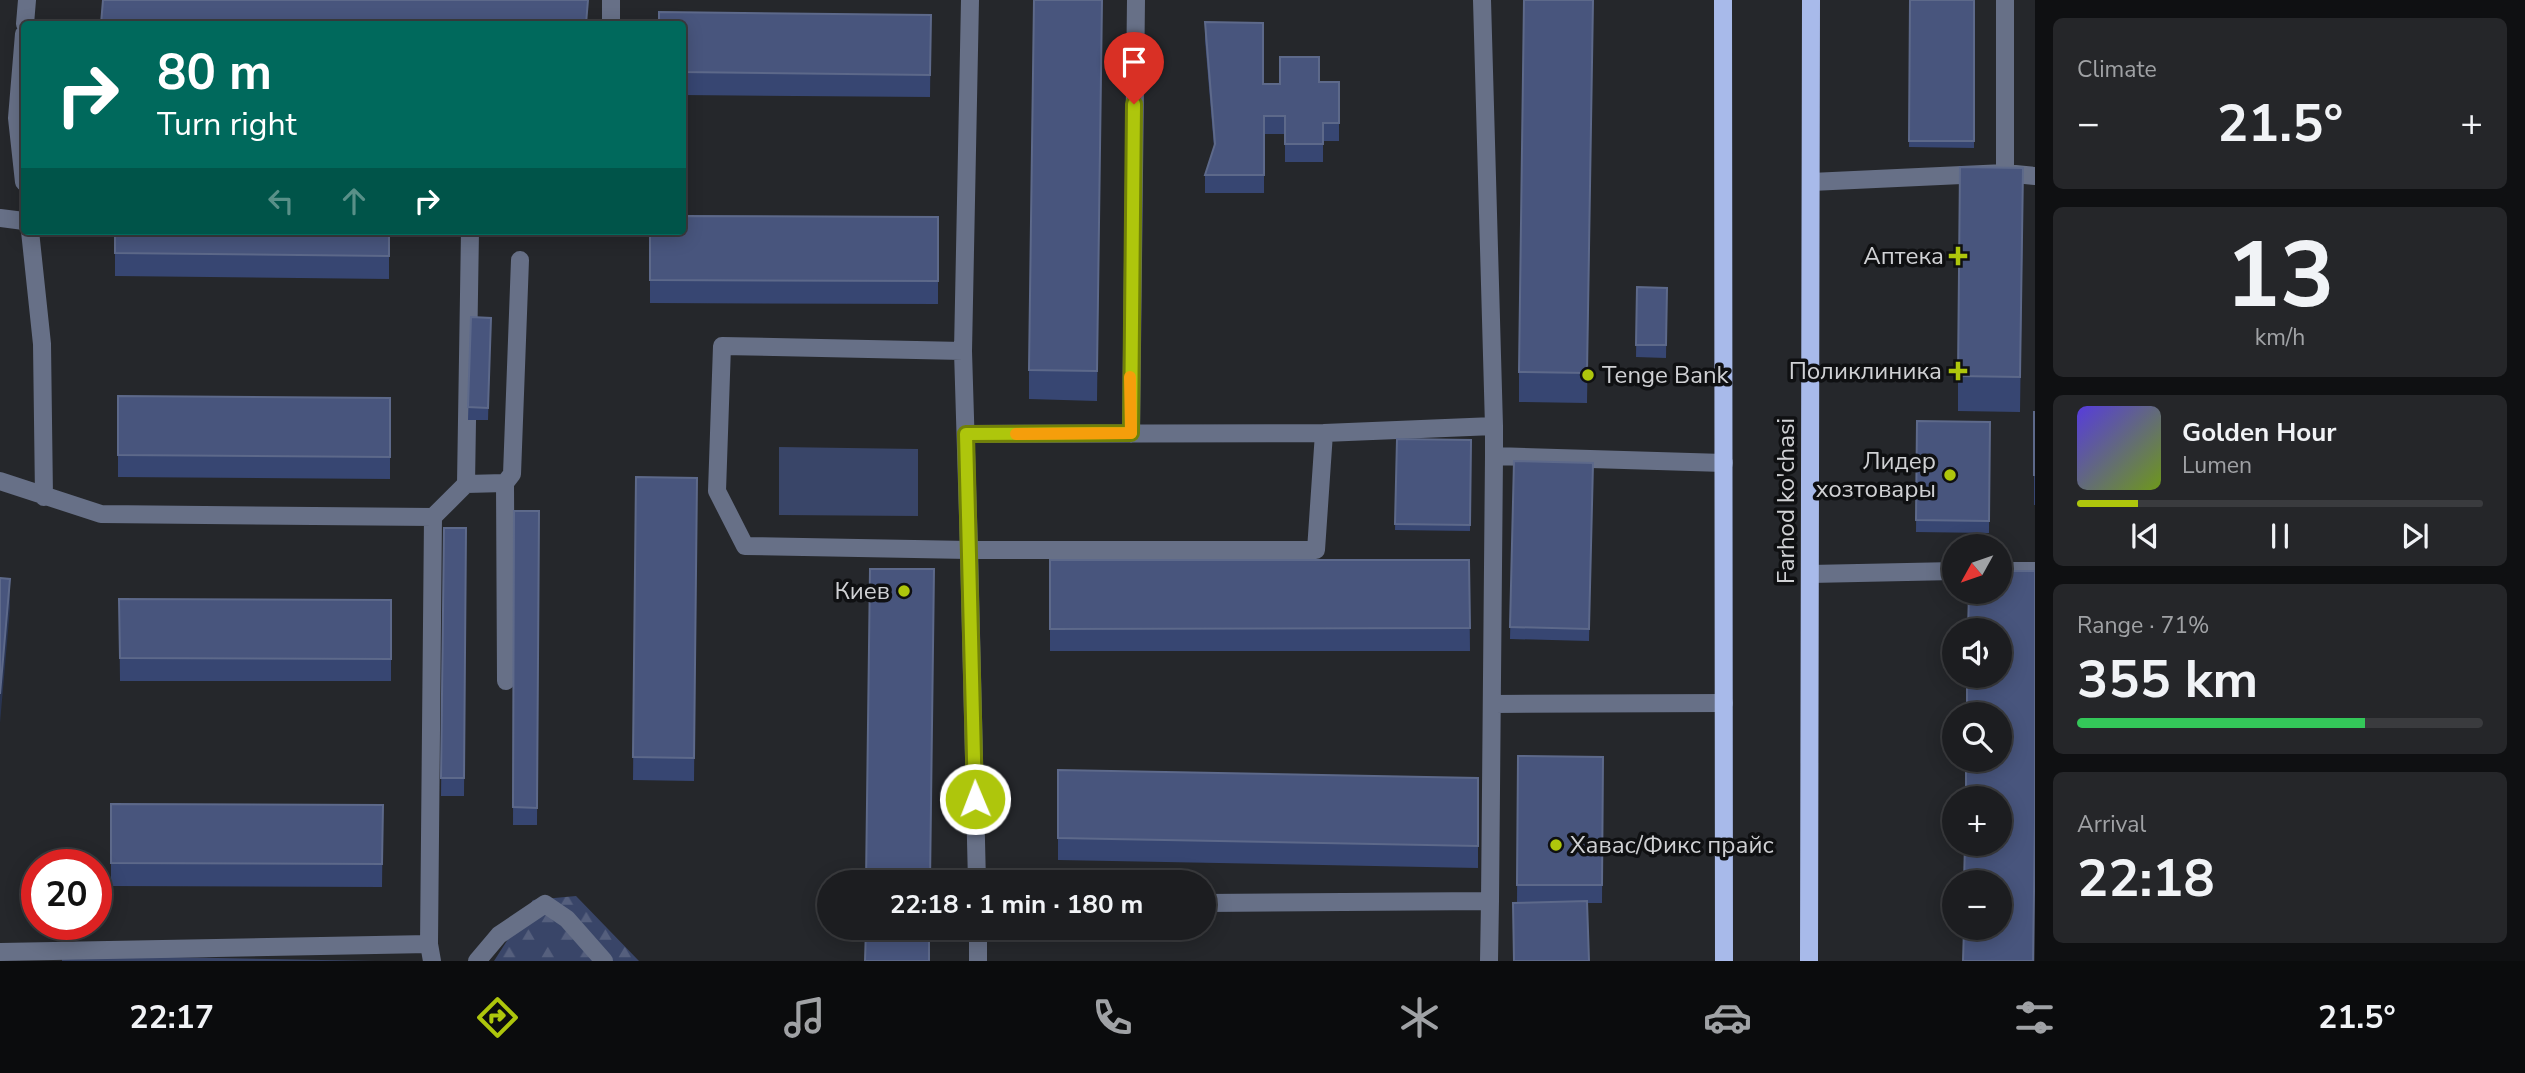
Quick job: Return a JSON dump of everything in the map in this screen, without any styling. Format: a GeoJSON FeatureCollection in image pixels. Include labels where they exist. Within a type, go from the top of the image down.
{"type":"FeatureCollection","features":[{"type":"Feature","properties":{"kind":"main road"},"geometry":{"type":"LineString","coordinates":[[1723,0],[1724,961]]}},
{"type":"Feature","properties":{"kind":"main road","name":"Farhod ko'chasi"},"geometry":{"type":"LineString","coordinates":[[1809,961],[1813,0]]}},
{"type":"Feature","properties":{"kind":"lane"},"geometry":{"type":"LineString","coordinates":[[25,21],[27,0]]}},
{"type":"Feature","properties":{"kind":"lane"},"geometry":{"type":"LineString","coordinates":[[611,0],[611,21]]}},
{"type":"Feature","properties":{"kind":"lane"},"geometry":{"type":"LineString","coordinates":[[970,0],[963,351],[977,870]]}},
{"type":"Feature","properties":{"kind":"lane"},"geometry":{"type":"LineString","coordinates":[[1131,433],[1136,0]]}},
{"type":"Feature","properties":{"kind":"lane"},"geometry":{"type":"LineString","coordinates":[[1482,0],[1494,426],[1489,961]]}},
{"type":"Feature","properties":{"kind":"lane"},"geometry":{"type":"LineString","coordinates":[[2005,0],[2005,173]]}},
{"type":"Feature","properties":{"kind":"lane"},"geometry":{"type":"LineString","coordinates":[[21,50],[9,117],[21,169]]}},
{"type":"Feature","properties":{"kind":"lane"},"geometry":{"type":"LineString","coordinates":[[1811,182],[2005,173],[2035,176]]}},
{"type":"Feature","properties":{"kind":"lane"},"geometry":{"type":"LineString","coordinates":[[0,218],[21,222]]}},
{"type":"Feature","properties":{"kind":"lane"},"geometry":{"type":"LineString","coordinates":[[30,235],[42,344],[44,497]]}},
{"type":"Feature","properties":{"kind":"lane"},"geometry":{"type":"LineString","coordinates":[[466,484],[470,235]]}},
{"type":"Feature","properties":{"kind":"lane"},"geometry":{"type":"LineString","coordinates":[[506,681],[505,483],[512,474],[520,260]]}},
{"type":"Feature","properties":{"kind":"lane"},"geometry":{"type":"LineString","coordinates":[[963,351],[722,345],[717,491],[746,546],[969,550],[1316,550],[1324,433]]}},
{"type":"Feature","properties":{"kind":"lane"},"geometry":{"type":"LineString","coordinates":[[966,434],[1324,433],[1494,426]]}},
{"type":"Feature","properties":{"kind":"lane"},"geometry":{"type":"LineString","coordinates":[[1494,456],[1724,463]]}},
{"type":"Feature","properties":{"kind":"lane"},"geometry":{"type":"LineString","coordinates":[[0,481],[101,514],[433,517]]}},
{"type":"Feature","properties":{"kind":"lane"},"geometry":{"type":"LineString","coordinates":[[0,952],[431,953],[433,517],[466,484],[505,483]]}},
{"type":"Feature","properties":{"kind":"lane"},"geometry":{"type":"LineString","coordinates":[[1810,574],[1942,571]]}},
{"type":"Feature","properties":{"kind":"lane"},"geometry":{"type":"LineString","coordinates":[[2012,571],[2035,571]]}},
{"type":"Feature","properties":{"kind":"lane"},"geometry":{"type":"LineString","coordinates":[[1493,705],[1724,702]]}},
{"type":"Feature","properties":{"kind":"lane"},"geometry":{"type":"LineString","coordinates":[[1216,902],[1490,901]]}},
{"type":"Feature","properties":{"kind":"lane"},"geometry":{"type":"LineString","coordinates":[[477,961],[499,935],[545,904],[567,919],[604,961]]}},
{"type":"Feature","properties":{"kind":"lane"},"geometry":{"type":"LineString","coordinates":[[978,940],[978,961]]}},
{"type":"Feature","properties":{"kind":"green space"},"geometry":{"type":"Polygon","coordinates":[[[779,447],[918,449],[918,516],[779,515],[779,447]]]}},
{"type":"Feature","properties":{"kind":"green space"},"geometry":{"type":"Polygon","coordinates":[[[576,896],[639,961],[494,961],[533,900],[576,896]]]}},
{"type":"Feature","properties":{"kind":"green space"},"geometry":{"type":"Polygon","coordinates":[[[62,955],[375,961],[62,961],[62,955]]]}},
{"type":"Feature","properties":{"kind":"building"},"geometry":{"type":"Polygon","coordinates":[[[103,0],[588,0],[586,21],[101,21],[103,0]]]}},
{"type":"Feature","properties":{"kind":"building"},"geometry":{"type":"Polygon","coordinates":[[[1034,0],[1102,0],[1097,371],[1029,370],[1034,0]]]}},
{"type":"Feature","properties":{"kind":"building"},"geometry":{"type":"Polygon","coordinates":[[[1524,0],[1593,0],[1587,373],[1519,372],[1524,0]]]}},
{"type":"Feature","properties":{"kind":"building"},"geometry":{"type":"Polygon","coordinates":[[[1910,0],[1974,0],[1974,141],[1909,141],[1910,0]]]}},
{"type":"Feature","properties":{"kind":"building"},"geometry":{"type":"Polygon","coordinates":[[[659,12],[931,15],[930,75],[686,72],[686,21],[659,21],[659,12]]]}},
{"type":"Feature","properties":{"kind":"building"},"geometry":{"type":"Polygon","coordinates":[[[1205,22],[1263,23],[1263,84],[1280,84],[1280,57],[1319,57],[1319,82],[1339,82],[1339,123],[1323,123],[1323,144],[1285,144],[1285,116],[1264,116],[1264,175],[1205,175],[1215,144],[1205,22]]]}},
{"type":"Feature","properties":{"kind":"building"},"geometry":{"type":"Polygon","coordinates":[[[1960,167],[2023,168],[2020,377],[1958,376],[1960,167]]]}},
{"type":"Feature","properties":{"kind":"building"},"geometry":{"type":"Polygon","coordinates":[[[686,216],[938,217],[938,281],[650,280],[650,235],[686,235],[686,216]]]}},
{"type":"Feature","properties":{"kind":"building"},"geometry":{"type":"Polygon","coordinates":[[[115,235],[389,235],[389,256],[115,253],[115,235]]]}},
{"type":"Feature","properties":{"kind":"building"},"geometry":{"type":"Polygon","coordinates":[[[1637,287],[1667,288],[1666,345],[1636,345],[1637,287]]]}},
{"type":"Feature","properties":{"kind":"building"},"geometry":{"type":"Polygon","coordinates":[[[471,317],[491,318],[488,408],[468,407],[471,317]]]}},
{"type":"Feature","properties":{"kind":"building"},"geometry":{"type":"Polygon","coordinates":[[[118,396],[390,398],[390,457],[118,455],[118,396]]]}},
{"type":"Feature","properties":{"kind":"building"},"geometry":{"type":"Polygon","coordinates":[[[2035,412],[2035,475],[2034,475],[2035,412]]]}},
{"type":"Feature","properties":{"kind":"building"},"geometry":{"type":"Polygon","coordinates":[[[1917,421],[1990,422],[1989,521],[1916,520],[1917,421]]]}},
{"type":"Feature","properties":{"kind":"building"},"geometry":{"type":"Polygon","coordinates":[[[1397,439],[1471,440],[1470,525],[1395,524],[1397,439]]]}},
{"type":"Feature","properties":{"kind":"building"},"geometry":{"type":"Polygon","coordinates":[[[1514,461],[1593,463],[1589,629],[1510,627],[1514,461]]]}},
{"type":"Feature","properties":{"kind":"building"},"geometry":{"type":"Polygon","coordinates":[[[636,477],[697,478],[694,758],[633,757],[636,477]]]}},
{"type":"Feature","properties":{"kind":"building"},"geometry":{"type":"Polygon","coordinates":[[[514,511],[539,511],[537,808],[513,807],[514,511]]]}},
{"type":"Feature","properties":{"kind":"building"},"geometry":{"type":"Polygon","coordinates":[[[444,528],[466,528],[464,778],[441,778],[444,528]]]}},
{"type":"Feature","properties":{"kind":"building"},"geometry":{"type":"Polygon","coordinates":[[[1050,560],[1469,560],[1470,628],[1050,629],[1050,560]]]}},
{"type":"Feature","properties":{"kind":"building"},"geometry":{"type":"Polygon","coordinates":[[[870,569],[934,569],[930,870],[866,870],[870,569]]]}},
{"type":"Feature","properties":{"kind":"building"},"geometry":{"type":"Polygon","coordinates":[[[2012,571],[2035,571],[2033,961],[1963,961],[1964,940],[2012,940],[2012,870],[1964,870],[1965,856],[2012,856],[2012,786],[1966,786],[1966,772],[2012,772],[2012,702],[1967,702],[1967,688],[2012,688],[2012,618],[1968,618],[1969,604],[2012,604],[2012,571]]]}},
{"type":"Feature","properties":{"kind":"building"},"geometry":{"type":"Polygon","coordinates":[[[0,578],[10,579],[0,694],[0,578]]]}},
{"type":"Feature","properties":{"kind":"building"},"geometry":{"type":"Polygon","coordinates":[[[119,599],[391,600],[391,659],[120,658],[119,599]]]}},
{"type":"Feature","properties":{"kind":"building"},"geometry":{"type":"Polygon","coordinates":[[[1518,756],[1603,757],[1602,885],[1517,885],[1518,756]]]}},
{"type":"Feature","properties":{"kind":"building"},"geometry":{"type":"Polygon","coordinates":[[[1058,770],[1478,778],[1478,846],[1058,838],[1058,770]]]}},
{"type":"Feature","properties":{"kind":"building"},"geometry":{"type":"Polygon","coordinates":[[[111,804],[383,805],[382,864],[112,863],[111,804]]]}},
{"type":"Feature","properties":{"kind":"building"},"geometry":{"type":"Polygon","coordinates":[[[1587,901],[1589,961],[1514,961],[1513,903],[1587,901]]]}},
{"type":"Feature","properties":{"kind":"building"},"geometry":{"type":"Polygon","coordinates":[[[866,940],[929,940],[929,961],[865,961],[866,940]]]}},
{"type":"Feature","properties":{"kind":"slow traffic"},"geometry":{"type":"LineString","coordinates":[[1016,434],[1131,433],[1130,377]]}},
{"type":"Feature","properties":{"kind":"place","name":"Аптека"},"geometry":{"type":"Point","coordinates":[1958,256]}},
{"type":"Feature","properties":{"kind":"place","name":"Поликлиника"},"geometry":{"type":"Point","coordinates":[1958,371]}},
{"type":"Feature","properties":{"kind":"place","name":"Tenge Bank"},"geometry":{"type":"Point","coordinates":[1588,375]}},
{"type":"Feature","properties":{"kind":"place","name":"Лидер хозтовары"},"geometry":{"type":"Point","coordinates":[1950,475]}},
{"type":"Feature","properties":{"kind":"place","name":"Киев"},"geometry":{"type":"Point","coordinates":[904,591]}},
{"type":"Feature","properties":{"kind":"place","name":"Хавас/Фикс прайс"},"geometry":{"type":"Point","coordinates":[1556,845]}},
{"type":"Feature","properties":{"kind":"route"},"geometry":{"type":"LineString","coordinates":[[975,799],[966,434],[1131,433],[1134,104]]}}]}
